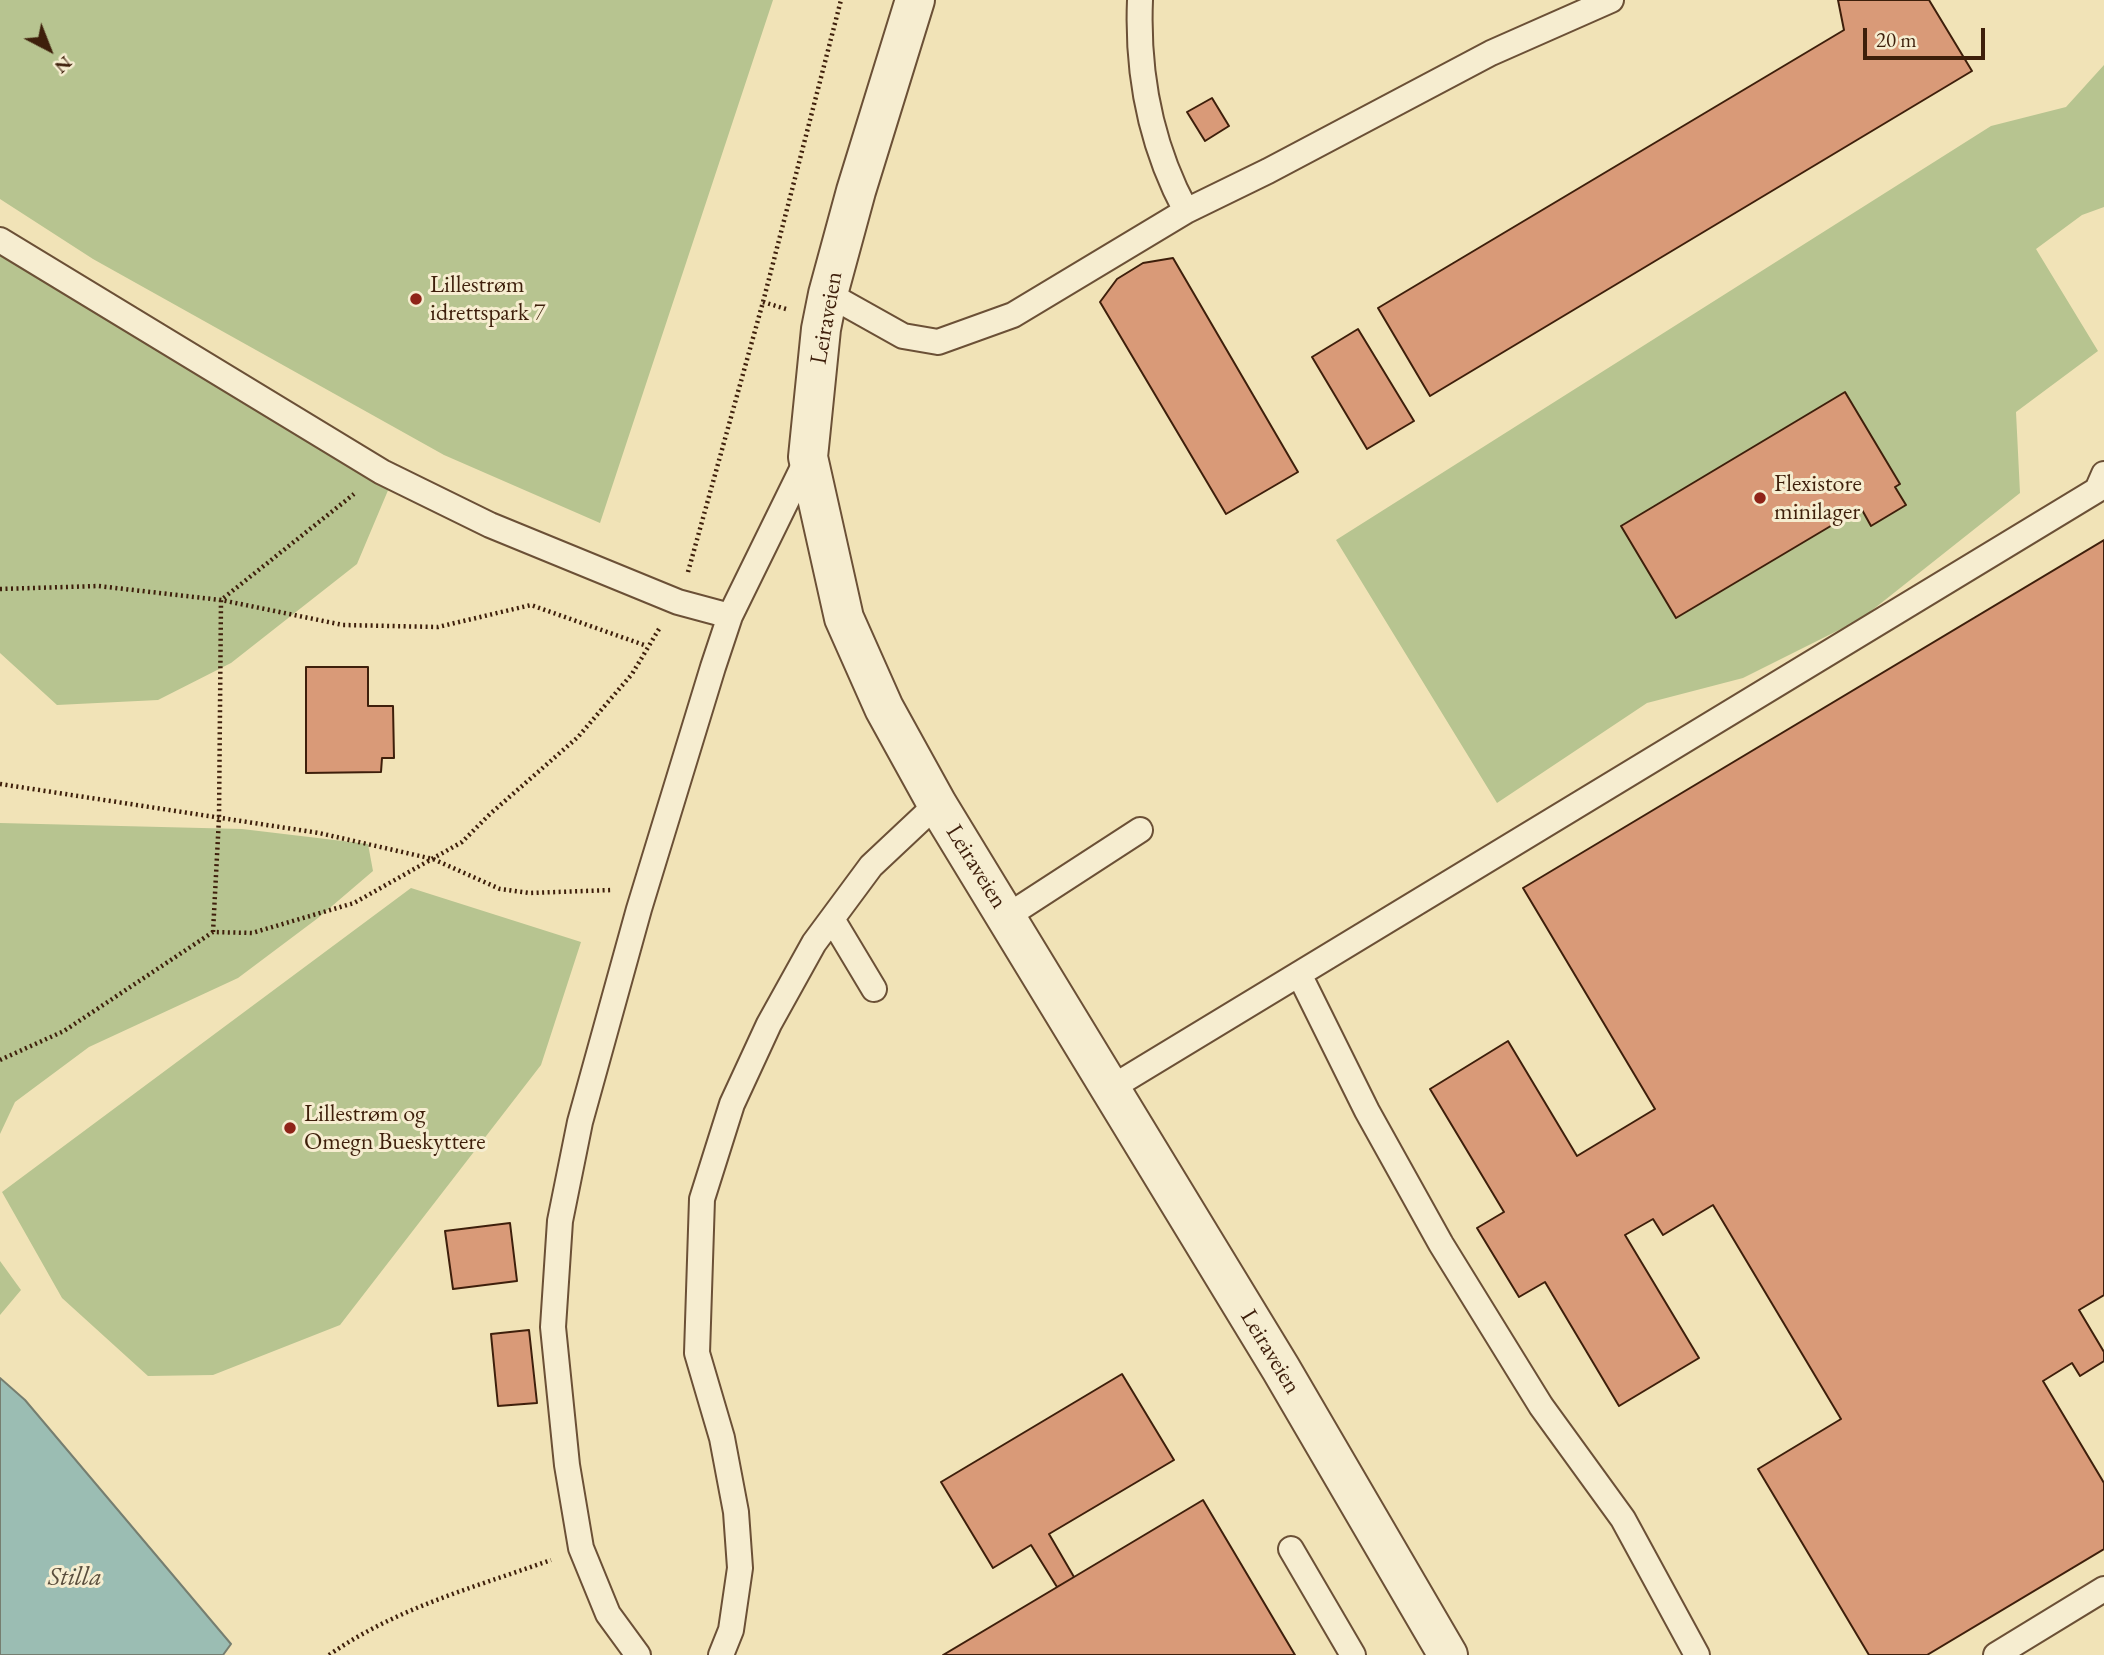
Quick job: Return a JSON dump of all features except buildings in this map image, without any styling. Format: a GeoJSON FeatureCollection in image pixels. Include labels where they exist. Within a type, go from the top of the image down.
{"type":"FeatureCollection","features":[{"type":"Feature","properties":{"kind":"street","name":"Leiraveien"},"geometry":{"type":"LineString","coordinates":[[915,0],[856,191],[821,329],[808,457],[844,618],[884,708],[937,804],[1281,1369],[1448,1655]]}},
{"type":"Feature","properties":{"kind":"lane"},"geometry":{"type":"LineString","coordinates":[[1140,0],[1141,68],[1149,110],[1173,186],[1186,211]]}},
{"type":"Feature","properties":{"kind":"lane"},"geometry":{"type":"LineString","coordinates":[[828,294],[903,336],[938,342],[1013,315],[1186,211],[1491,53],[1611,0]]}},
{"type":"Feature","properties":{"kind":"lane"},"geometry":{"type":"LineString","coordinates":[[0,240],[382,472],[490,525],[678,602],[730,617]]}},
{"type":"Feature","properties":{"kind":"lane"},"geometry":{"type":"LineString","coordinates":[[638,1655],[608,1614],[581,1549],[567,1465],[553,1327],[560,1221],[580,1122],[639,909],[730,617],[808,457]]}},
{"type":"Feature","properties":{"kind":"lane"},"geometry":{"type":"LineString","coordinates":[[1111,1088],[1300,976],[2097,490],[2104,474]]}},
{"type":"Feature","properties":{"kind":"lane"},"geometry":{"type":"LineString","coordinates":[[721,1655],[731,1630],[740,1569],[736,1512],[722,1438],[697,1353],[702,1199],[737,1093],[769,1024],[814,943],[871,866],[937,804]]}},
{"type":"Feature","properties":{"kind":"lane"},"geometry":{"type":"LineString","coordinates":[[1006,917],[1140,830]]}},
{"type":"Feature","properties":{"kind":"lane"},"geometry":{"type":"LineString","coordinates":[[832,919],[874,989]]}},
{"type":"Feature","properties":{"kind":"lane"},"geometry":{"type":"LineString","coordinates":[[1300,976],[1367,1111],[1441,1244],[1541,1406],[1623,1519],[1697,1655]]}},
{"type":"Feature","properties":{"kind":"lane"},"geometry":{"type":"LineString","coordinates":[[1291,1549],[1353,1655]]}},
{"type":"Feature","properties":{"kind":"lane"},"geometry":{"type":"LineString","coordinates":[[1996,1655],[2104,1589]]}},
{"type":"Feature","properties":{"kind":"path"},"geometry":{"type":"LineString","coordinates":[[678,602],[763,302],[841,0]]}},
{"type":"Feature","properties":{"kind":"path"},"geometry":{"type":"LineString","coordinates":[[221,600],[382,472]]}},
{"type":"Feature","properties":{"kind":"path"},"geometry":{"type":"LineString","coordinates":[[0,589],[98,586],[221,600],[343,625],[438,627],[531,605],[647,646],[632,674],[578,737],[489,814],[462,842],[354,903],[252,933],[213,932],[64,1031],[0,1060]]}},
{"type":"Feature","properties":{"kind":"path"},"geometry":{"type":"LineString","coordinates":[[213,932],[219,818],[221,600]]}},
{"type":"Feature","properties":{"kind":"path"},"geometry":{"type":"LineString","coordinates":[[0,785],[319,833],[433,859],[500,889],[529,893],[609,888],[639,909]]}},
{"type":"Feature","properties":{"kind":"path"},"geometry":{"type":"LineString","coordinates":[[329,1655],[360,1633],[458,1590],[581,1549]]}},
{"type":"Feature","properties":{"kind":"green space","name":"Lillestrøm idrettspark 7"},"geometry":{"type":"Polygon","coordinates":[[[0,0],[773,0],[600,523],[444,455],[93,259],[0,199],[0,0]]]}},
{"type":"Feature","properties":{"kind":"green space"},"geometry":{"type":"Polygon","coordinates":[[[2104,65],[2104,207],[2082,215],[2036,249],[2098,351],[2016,412],[2020,493],[1861,619],[1743,678],[1647,703],[1497,803],[1336,540],[1991,126],[2066,107],[2104,65]]]}},
{"type":"Feature","properties":{"kind":"green space"},"geometry":{"type":"Polygon","coordinates":[[[0,255],[389,488],[357,564],[231,663],[158,700],[57,705],[0,653],[0,255]]]}},
{"type":"Feature","properties":{"kind":"green space"},"geometry":{"type":"Polygon","coordinates":[[[0,823],[242,829],[368,844],[373,871],[318,918],[238,978],[89,1047],[15,1102],[0,1134],[0,823]]]}},
{"type":"Feature","properties":{"kind":"green space","name":"Lillestrøm og Omegn Bueskyttere"},"geometry":{"type":"Polygon","coordinates":[[[411,888],[581,942],[541,1065],[340,1325],[213,1375],[148,1376],[62,1298],[2,1192],[411,888]]]}},
{"type":"Feature","properties":{"kind":"green space"},"geometry":{"type":"Polygon","coordinates":[[[0,1261],[21,1290],[0,1315],[0,1261]]]}},
{"type":"Feature","properties":{"kind":"water","name":"Stilla"},"geometry":{"type":"Polygon","coordinates":[[[0,1378],[25,1400],[231,1644],[223,1655],[0,1655],[0,1378]]]}},
{"type":"Feature","properties":{"kind":"place","name":"Lillestrøm idrettspark 7"},"geometry":{"type":"Point","coordinates":[416,299]}},
{"type":"Feature","properties":{"kind":"place","name":"Flexistore minilager"},"geometry":{"type":"Point","coordinates":[1760,498]}},
{"type":"Feature","properties":{"kind":"place","name":"Lillestrøm og Omegn Bueskyttere"},"geometry":{"type":"Point","coordinates":[290,1128]}}]}
